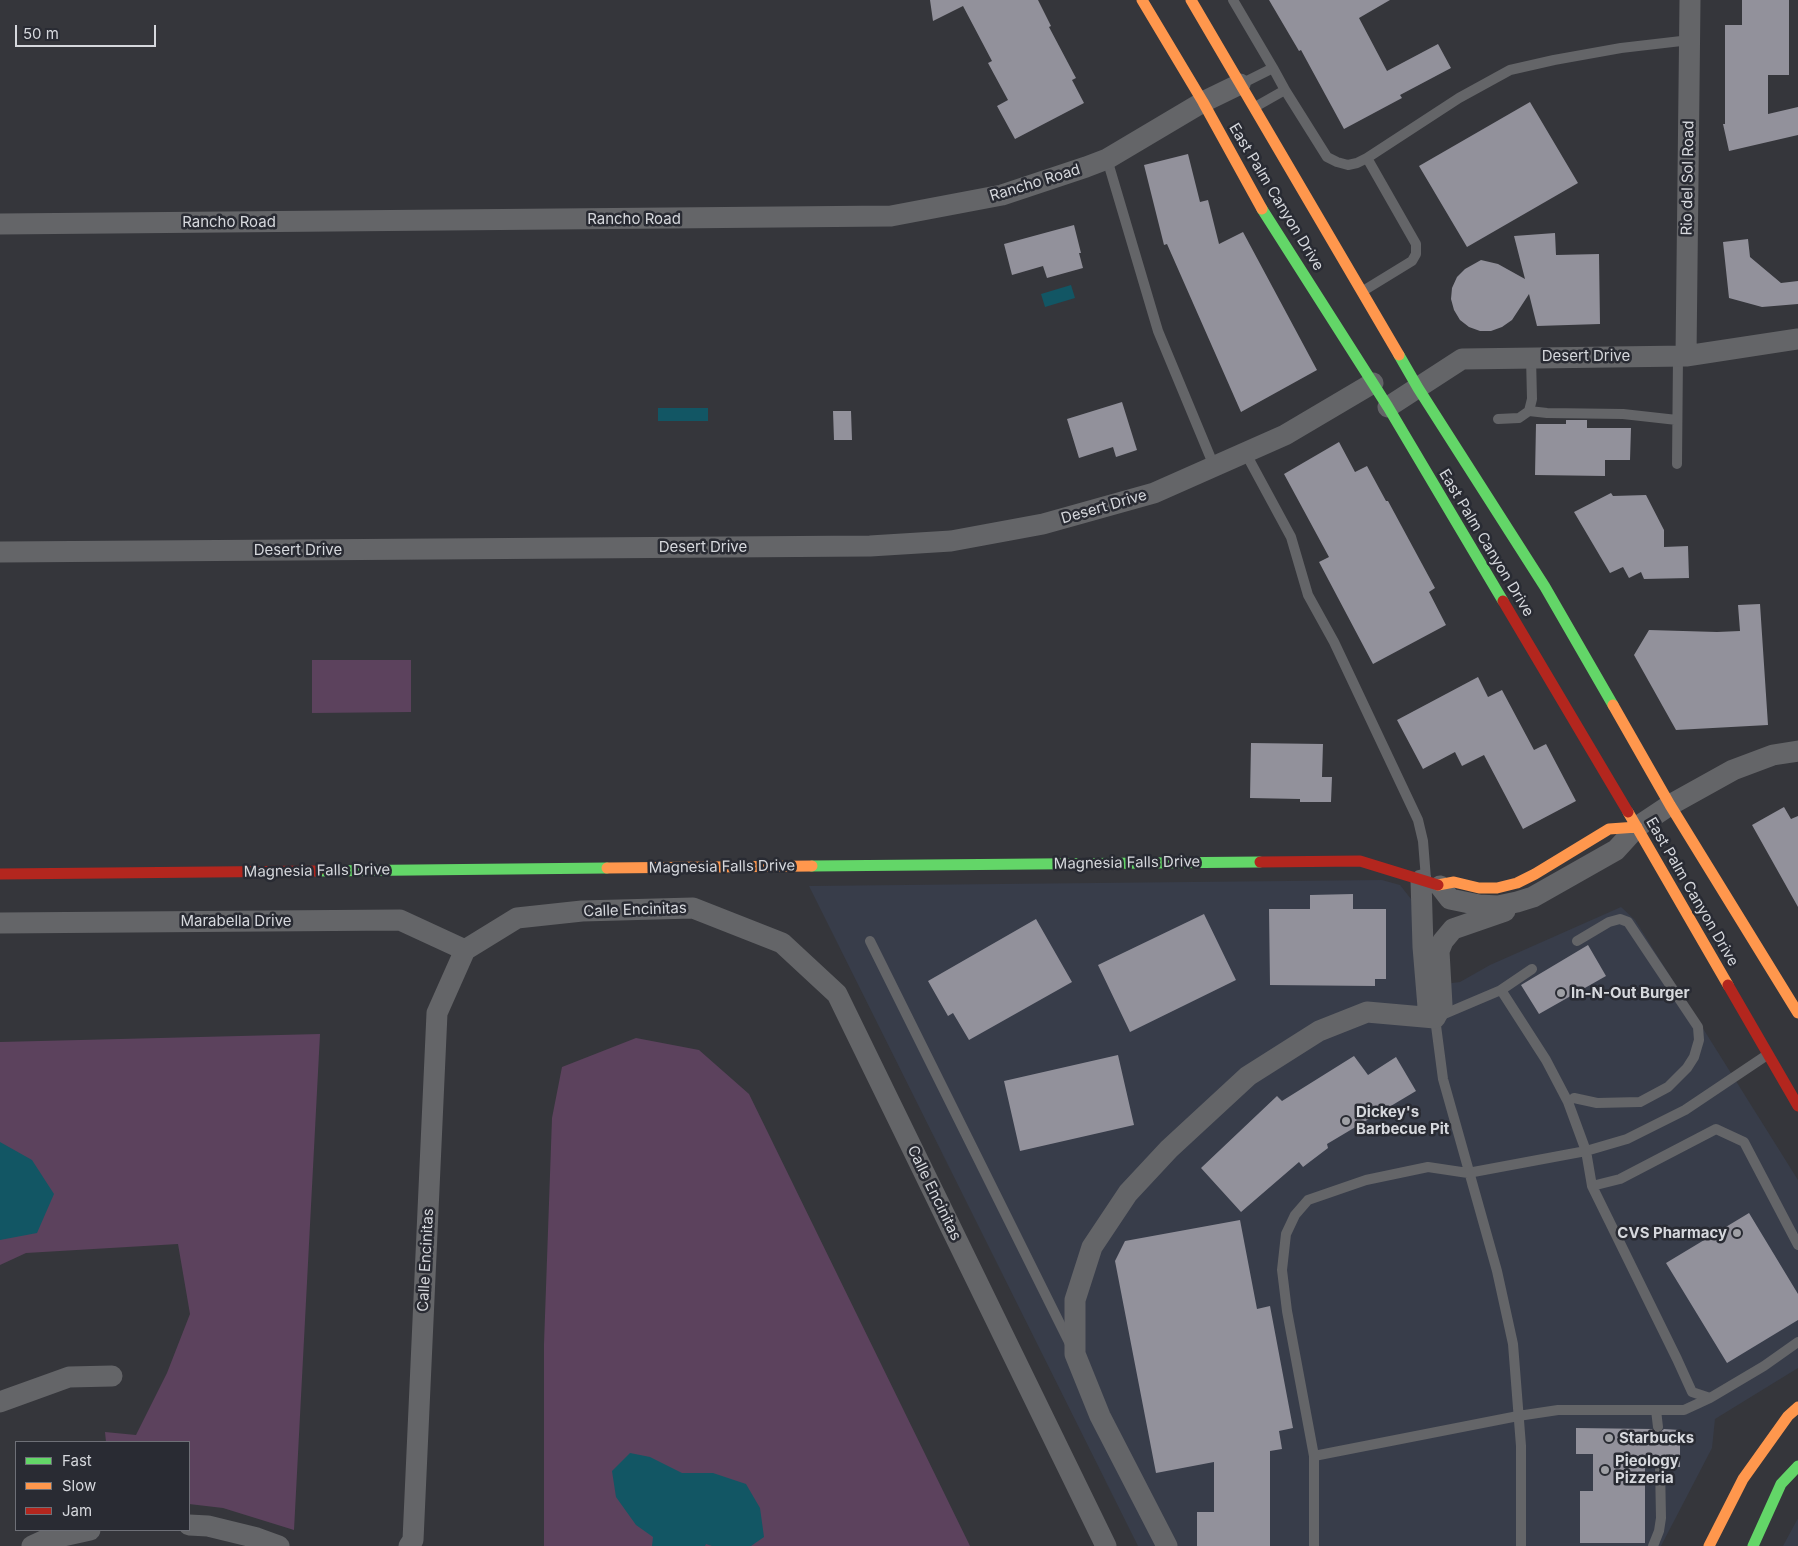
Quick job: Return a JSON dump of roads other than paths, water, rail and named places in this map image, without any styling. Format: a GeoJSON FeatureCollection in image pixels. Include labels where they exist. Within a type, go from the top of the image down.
{"type":"FeatureCollection","features":[{"type":"Feature","properties":{"kind":"main road","name":"East Palm Canyon Drive"},"geometry":{"type":"LineString","coordinates":[[1142,0],[1203,102],[1263,210],[1388,407],[1637,827],[1798,1106]]}},
{"type":"Feature","properties":{"kind":"main road","name":"East Palm Canyon Drive"},"geometry":{"type":"LineString","coordinates":[[1191,0],[1418,388],[1545,587],[1670,805],[1798,1013]]}},
{"type":"Feature","properties":{"kind":"main road","name":"Magnesia Falls Drive"},"geometry":{"type":"LineString","coordinates":[[0,874],[1360,861],[1429,882],[1454,882],[1478,888],[1497,888],[1517,883],[1609,829],[1637,827]]}},
{"type":"Feature","properties":{"kind":"main road"},"geometry":{"type":"LineString","coordinates":[[1709,1546],[1743,1479],[1788,1416],[1798,1408]]}},
{"type":"Feature","properties":{"kind":"main road"},"geometry":{"type":"LineString","coordinates":[[1753,1546],[1781,1484],[1798,1466]]}},
{"type":"Feature","properties":{"kind":"street","name":"Rio del Sol Road"},"geometry":{"type":"LineString","coordinates":[[1682,356],[1690,0]]}},
{"type":"Feature","properties":{"kind":"street","name":"Rancho Road"},"geometry":{"type":"LineString","coordinates":[[0,224],[891,216],[1002,195],[1054,177],[1071,174],[1107,159],[1203,102],[1240,84]]}},
{"type":"Feature","properties":{"kind":"street","name":"Desert Drive"},"geometry":{"type":"LineString","coordinates":[[1388,407],[1462,358],[1682,356],[1798,340]]}},
{"type":"Feature","properties":{"kind":"street","name":"Desert Drive"},"geometry":{"type":"LineString","coordinates":[[0,552],[860,546],[951,541],[1043,524],[1154,493],[1285,434],[1373,383]]}},
{"type":"Feature","properties":{"kind":"street","name":"Magnesia Falls Drive"},"geometry":{"type":"LineString","coordinates":[[1429,882],[1450,899],[1479,905],[1498,906],[1533,897],[1616,850],[1637,827],[1670,805],[1733,770],[1773,755],[1798,752]]}},
{"type":"Feature","properties":{"kind":"street"},"geometry":{"type":"LineString","coordinates":[[1429,882],[1423,947],[1428,1007],[1436,1018]]}},
{"type":"Feature","properties":{"kind":"street"},"geometry":{"type":"LineString","coordinates":[[1436,1018],[1442,1006],[1439,951],[1442,941],[1453,929],[1501,913],[1521,901]]}},
{"type":"Feature","properties":{"kind":"street","name":"Calle Encinitas"},"geometry":{"type":"LineString","coordinates":[[410,1546],[413,1540],[437,1013],[465,950],[517,918],[582,911],[693,908],[782,943],[837,994],[1106,1546]]}},
{"type":"Feature","properties":{"kind":"street","name":"Marabella Drive"},"geometry":{"type":"LineString","coordinates":[[0,923],[400,920],[465,950]]}},
{"type":"Feature","properties":{"kind":"street"},"geometry":{"type":"LineString","coordinates":[[1166,1546],[1100,1416],[1075,1354],[1075,1300],[1092,1247],[1128,1193],[1169,1149],[1248,1076],[1319,1031],[1367,1012],[1436,1018]]}},
{"type":"Feature","properties":{"kind":"street"},"geometry":{"type":"LineString","coordinates":[[0,1402],[69,1377],[112,1376]]}},
{"type":"Feature","properties":{"kind":"street"},"geometry":{"type":"LineString","coordinates":[[190,1525],[208,1526],[257,1538],[280,1546]]}},
{"type":"Feature","properties":{"kind":"street"},"geometry":{"type":"LineString","coordinates":[[32,1546],[45,1540],[86,1531]]}},
{"type":"Feature","properties":{"kind":"lane"},"geometry":{"type":"LineString","coordinates":[[1233,0],[1285,90],[1327,157],[1348,165],[1367,158],[1459,98],[1510,70],[1621,48],[1690,40]]}},
{"type":"Feature","properties":{"kind":"lane"},"geometry":{"type":"LineString","coordinates":[[1240,84],[1273,68]]}},
{"type":"Feature","properties":{"kind":"lane"},"geometry":{"type":"LineString","coordinates":[[1253,108],[1285,90]]}},
{"type":"Feature","properties":{"kind":"lane"},"geometry":{"type":"LineString","coordinates":[[1361,292],[1412,261],[1416,254],[1416,244],[1367,158]]}},
{"type":"Feature","properties":{"kind":"lane"},"geometry":{"type":"LineString","coordinates":[[1107,159],[1158,331],[1214,466]]}},
{"type":"Feature","properties":{"kind":"lane"},"geometry":{"type":"LineString","coordinates":[[1677,464],[1682,356]]}},
{"type":"Feature","properties":{"kind":"lane"},"geometry":{"type":"LineString","coordinates":[[1530,411],[1532,399],[1531,357]]}},
{"type":"Feature","properties":{"kind":"lane"},"geometry":{"type":"LineString","coordinates":[[1498,418],[1519,418],[1530,411],[1547,414],[1623,414],[1678,420]]}},
{"type":"Feature","properties":{"kind":"lane"},"geometry":{"type":"LineString","coordinates":[[1245,452],[1290,537],[1308,595],[1334,642],[1418,820],[1429,882]]}},
{"type":"Feature","properties":{"kind":"lane"},"geometry":{"type":"LineString","coordinates":[[1574,1098],[1597,1103],[1640,1102],[1668,1087],[1687,1068],[1694,1057],[1699,1040],[1698,1027],[1628,922],[1620,919],[1609,922],[1577,941]]}},
{"type":"Feature","properties":{"kind":"lane"},"geometry":{"type":"LineString","coordinates":[[870,941],[1075,1354]]}},
{"type":"Feature","properties":{"kind":"lane"},"geometry":{"type":"LineString","coordinates":[[1521,1546],[1521,1446],[1513,1344],[1497,1271],[1442,1079],[1436,1018],[1501,990],[1532,969]]}},
{"type":"Feature","properties":{"kind":"lane"},"geometry":{"type":"LineString","coordinates":[[1501,990],[1550,1068],[1568,1102],[1586,1151],[1592,1186],[1692,1392],[1710,1398]]}},
{"type":"Feature","properties":{"kind":"lane"},"geometry":{"type":"LineString","coordinates":[[1314,1546],[1314,1456],[1287,1312],[1282,1270],[1286,1234],[1295,1215],[1308,1200],[1366,1180],[1428,1167],[1468,1173],[1586,1151],[1627,1139],[1685,1110],[1768,1054]]}},
{"type":"Feature","properties":{"kind":"lane"},"geometry":{"type":"LineString","coordinates":[[1592,1186],[1620,1179],[1716,1129],[1744,1142],[1798,1245]]}},
{"type":"Feature","properties":{"kind":"lane"},"geometry":{"type":"LineString","coordinates":[[1314,1456],[1518,1416],[1558,1410],[1684,1410],[1710,1398],[1764,1366],[1798,1342]]}},
{"type":"Feature","properties":{"kind":"lane"},"geometry":{"type":"LineString","coordinates":[[1656,1410],[1658,1427]]}},
{"type":"Feature","properties":{"kind":"lane"},"geometry":{"type":"LineString","coordinates":[[1653,1546],[1659,1531],[1661,1518],[1660,1465]]}},
{"type":"Feature","properties":{"kind":"water"},"geometry":{"type":"Polygon","coordinates":[[[1071,285],[1075,298],[1045,307],[1041,294],[1071,285]]]}},
{"type":"Feature","properties":{"kind":"water"},"geometry":{"type":"Polygon","coordinates":[[[658,408],[708,408],[708,421],[658,421],[658,408]]]}},
{"type":"Feature","properties":{"kind":"water"},"geometry":{"type":"Polygon","coordinates":[[[0,1142],[32,1160],[54,1194],[37,1233],[0,1240],[0,1142]]]}},
{"type":"Feature","properties":{"kind":"water"},"geometry":{"type":"Polygon","coordinates":[[[630,1453],[650,1457],[682,1473],[713,1473],[746,1484],[760,1508],[764,1537],[751,1546],[712,1546],[706,1544],[705,1546],[652,1546],[653,1537],[636,1525],[616,1497],[612,1471],[630,1453]]]}},
{"type":"Feature","properties":{"kind":"place","name":"In-N-Out Burger"},"geometry":{"type":"Point","coordinates":[1561,993]}},
{"type":"Feature","properties":{"kind":"place","name":"Dickey's Barbecue Pit"},"geometry":{"type":"Point","coordinates":[1346,1121]}},
{"type":"Feature","properties":{"kind":"place","name":"CVS Pharmacy"},"geometry":{"type":"Point","coordinates":[1737,1233]}},
{"type":"Feature","properties":{"kind":"place","name":"Starbucks"},"geometry":{"type":"Point","coordinates":[1609,1438]}},
{"type":"Feature","properties":{"kind":"place","name":"Pieology Pizzeria"},"geometry":{"type":"Point","coordinates":[1605,1470]}}]}
